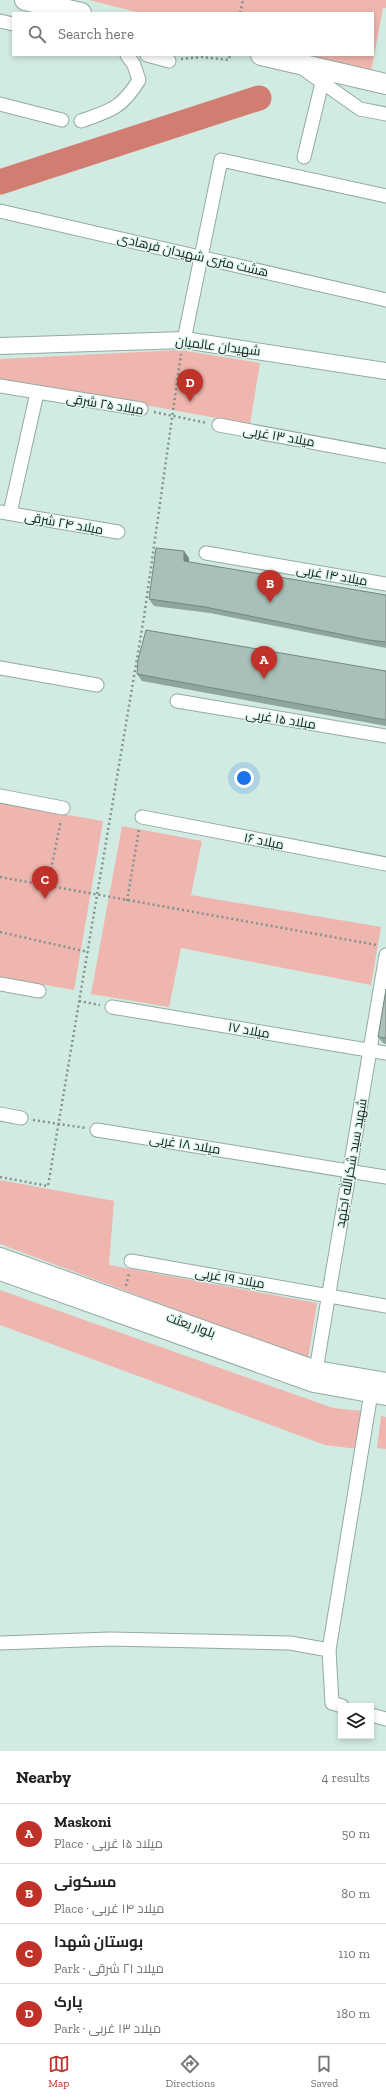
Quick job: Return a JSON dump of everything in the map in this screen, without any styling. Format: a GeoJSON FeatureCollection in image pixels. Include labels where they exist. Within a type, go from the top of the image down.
{"type":"FeatureCollection","features":[{"type":"Feature","properties":{"kind":"main road"},"geometry":{"type":"LineString","coordinates":[[25,0],[77,12]]}},
{"type":"Feature","properties":{"kind":"main road"},"geometry":{"type":"LineString","coordinates":[[265,56],[386,84]]}},
{"type":"Feature","properties":{"kind":"main road","name":"بلوار بعثت"},"geometry":{"type":"LineString","coordinates":[[0,1257],[316,1370],[386,1382]]}},
{"type":"Feature","properties":{"kind":"main road","name":"بلوار بعثت"},"geometry":{"type":"LineString","coordinates":[[0,1271],[314,1383],[378,1394]]}},
{"type":"Feature","properties":{"kind":"street"},"geometry":{"type":"LineString","coordinates":[[0,21],[12,24]]}},
{"type":"Feature","properties":{"kind":"street"},"geometry":{"type":"LineString","coordinates":[[80,121],[112,110],[130,94],[139,80],[134,65],[128,56]]}},
{"type":"Feature","properties":{"kind":"street"},"geometry":{"type":"LineString","coordinates":[[151,56],[169,61]]}},
{"type":"Feature","properties":{"kind":"street"},"geometry":{"type":"LineString","coordinates":[[294,63],[360,109],[386,114]]}},
{"type":"Feature","properties":{"kind":"street"},"geometry":{"type":"LineString","coordinates":[[304,157],[322,83]]}},
{"type":"Feature","properties":{"kind":"street"},"geometry":{"type":"LineString","coordinates":[[0,104],[62,120]]}},
{"type":"Feature","properties":{"kind":"street"},"geometry":{"type":"LineString","coordinates":[[183,344],[221,160],[386,196]]}},
{"type":"Feature","properties":{"kind":"street","name":"هشت متری شهیدان فرهادی"},"geometry":{"type":"LineString","coordinates":[[0,211],[386,300]]}},
{"type":"Feature","properties":{"kind":"street","name":"شهیدان عالمیان"},"geometry":{"type":"LineString","coordinates":[[0,346],[183,344],[386,372]]}},
{"type":"Feature","properties":{"kind":"street","name":"میلاد ۲۵ شرقی"},"geometry":{"type":"LineString","coordinates":[[0,386],[141,410]]}},
{"type":"Feature","properties":{"kind":"street"},"geometry":{"type":"LineString","coordinates":[[5,513],[37,393]]}},
{"type":"Feature","properties":{"kind":"street","name":"میلاد ۱۳ غربی"},"geometry":{"type":"LineString","coordinates":[[219,426],[386,456]]}},
{"type":"Feature","properties":{"kind":"street","name":"میلاد ۲۴ شرقی"},"geometry":{"type":"LineString","coordinates":[[5,513],[118,532]]}},
{"type":"Feature","properties":{"kind":"street","name":"میلاد ۱۴ غربی"},"geometry":{"type":"LineString","coordinates":[[206,554],[386,584]]}},
{"type":"Feature","properties":{"kind":"street"},"geometry":{"type":"LineString","coordinates":[[0,668],[97,685]]}},
{"type":"Feature","properties":{"kind":"street","name":"میلاد ۱۵ غربی"},"geometry":{"type":"LineString","coordinates":[[177,702],[386,736]]}},
{"type":"Feature","properties":{"kind":"street"},"geometry":{"type":"LineString","coordinates":[[0,796],[63,808]]}},
{"type":"Feature","properties":{"kind":"street","name":"میلاد ۱۶"},"geometry":{"type":"LineString","coordinates":[[142,817],[386,864]]}},
{"type":"Feature","properties":{"kind":"street","name":"شهید سید شکرالله اجتهد"},"geometry":{"type":"LineString","coordinates":[[316,1370],[370,1050],[382,950]]}},
{"type":"Feature","properties":{"kind":"street"},"geometry":{"type":"LineString","coordinates":[[0,984],[39,991]]}},
{"type":"Feature","properties":{"kind":"street","name":"میلاد ۱۷"},"geometry":{"type":"LineString","coordinates":[[112,1006],[386,1053]]}},
{"type":"Feature","properties":{"kind":"street"},"geometry":{"type":"LineString","coordinates":[[0,1114],[21,1118]]}},
{"type":"Feature","properties":{"kind":"street","name":"میلاد ۱۸ غربی"},"geometry":{"type":"LineString","coordinates":[[97,1130],[386,1177]]}},
{"type":"Feature","properties":{"kind":"street","name":"میلاد ۱۹ غربی"},"geometry":{"type":"LineString","coordinates":[[131,1261],[386,1306]]}},
{"type":"Feature","properties":{"kind":"street"},"geometry":{"type":"LineString","coordinates":[[338,1705],[332,1703],[329,1650],[378,1394]]}},
{"type":"Feature","properties":{"kind":"street"},"geometry":{"type":"LineString","coordinates":[[0,1643],[110,1639],[290,1643],[329,1650]]}},
{"type":"Feature","properties":{"kind":"street"},"geometry":{"type":"LineString","coordinates":[[374,1716],[386,1719]]}},
{"type":"Feature","properties":{"kind":"path"},"geometry":{"type":"LineString","coordinates":[[240,12],[243,0]]}},
{"type":"Feature","properties":{"kind":"path"},"geometry":{"type":"LineString","coordinates":[[169,61],[202,56],[229,60],[230,56]]}},
{"type":"Feature","properties":{"kind":"path"},"geometry":{"type":"LineString","coordinates":[[0,1178],[48,1186],[144,617],[183,344]]}},
{"type":"Feature","properties":{"kind":"path","name":"میلاد ۲۵ شرقی"},"geometry":{"type":"LineString","coordinates":[[141,410],[172,415]]}},
{"type":"Feature","properties":{"kind":"path"},"geometry":{"type":"LineString","coordinates":[[172,415],[219,426]]}},
{"type":"Feature","properties":{"kind":"path"},"geometry":{"type":"LineString","coordinates":[[48,884],[63,808]]}},
{"type":"Feature","properties":{"kind":"path"},"geometry":{"type":"LineString","coordinates":[[127,901],[142,817]]}},
{"type":"Feature","properties":{"kind":"path"},"geometry":{"type":"LineString","coordinates":[[0,877],[48,884],[97,896],[382,950]]}},
{"type":"Feature","properties":{"kind":"path"},"geometry":{"type":"LineString","coordinates":[[0,932],[88,952]]}},
{"type":"Feature","properties":{"kind":"path"},"geometry":{"type":"LineString","coordinates":[[79,1001],[112,1006]]}},
{"type":"Feature","properties":{"kind":"path"},"geometry":{"type":"LineString","coordinates":[[21,1118],[97,1130]]}},
{"type":"Feature","properties":{"kind":"path"},"geometry":{"type":"LineString","coordinates":[[125,1292],[131,1261]]}},
{"type":"Feature","properties":{"kind":"shaded area"},"geometry":{"type":"Polygon","coordinates":[[[89,0],[386,0],[386,8],[383,8],[374,56],[374,12],[136,12],[89,0]]]}},
{"type":"Feature","properties":{"kind":"shaded area"},"geometry":{"type":"Polygon","coordinates":[[[307,56],[374,56],[371,72],[307,56]]]}},
{"type":"Feature","properties":{"kind":"shaded area"},"geometry":{"type":"Polygon","coordinates":[[[180,350],[260,363],[250,424],[0,379],[0,359],[180,350]]]}},
{"type":"Feature","properties":{"kind":"shaded area"},"geometry":{"type":"Polygon","coordinates":[[[0,803],[103,821],[74,990],[0,977],[0,803]]]}},
{"type":"Feature","properties":{"kind":"shaded area"},"geometry":{"type":"Polygon","coordinates":[[[122,826],[202,841],[191,895],[381,927],[371,985],[181,948],[169,1007],[91,994],[122,826]]]}},
{"type":"Feature","properties":{"kind":"shaded area"},"geometry":{"type":"Polygon","coordinates":[[[0,1180],[114,1201],[109,1265],[317,1303],[308,1359],[0,1244],[0,1180]]]}},
{"type":"Feature","properties":{"kind":"shaded area"},"geometry":{"type":"Polygon","coordinates":[[[0,1290],[333,1408],[363,1411],[357,1449],[325,1445],[0,1325],[0,1290]]]}},
{"type":"Feature","properties":{"kind":"shaded area"},"geometry":{"type":"Polygon","coordinates":[[[381,1416],[386,1417],[386,1449],[377,1448],[381,1416]]]}},
{"type":"Feature","properties":{"kind":"building"},"geometry":{"type":"Polygon","coordinates":[[[156,548],[184,551],[184,561],[386,595],[386,642],[369,640],[205,607],[149,599],[156,548]]]}},
{"type":"Feature","properties":{"kind":"building"},"geometry":{"type":"Polygon","coordinates":[[[146,630],[386,671],[386,720],[137,674],[138,660],[146,630]]]}},
{"type":"Feature","properties":{"kind":"building"},"geometry":{"type":"Polygon","coordinates":[[[386,989],[386,1038],[378,1037],[386,989]]]}},
{"type":"Feature","properties":{"kind":"waterway"},"geometry":{"type":"LineString","coordinates":[[0,182],[259,98]]}},
{"type":"Feature","properties":{"kind":"place","name":"پارک"},"geometry":{"type":"Point","coordinates":[190,402]}},
{"type":"Feature","properties":{"kind":"place","name":"مسکونی"},"geometry":{"type":"Point","coordinates":[270,603]}},
{"type":"Feature","properties":{"kind":"place","name":"Maskoni"},"geometry":{"type":"Point","coordinates":[264,679]}},
{"type":"Feature","properties":{"kind":"place","name":"بوستان شهدا"},"geometry":{"type":"Point","coordinates":[45,899]}}]}
